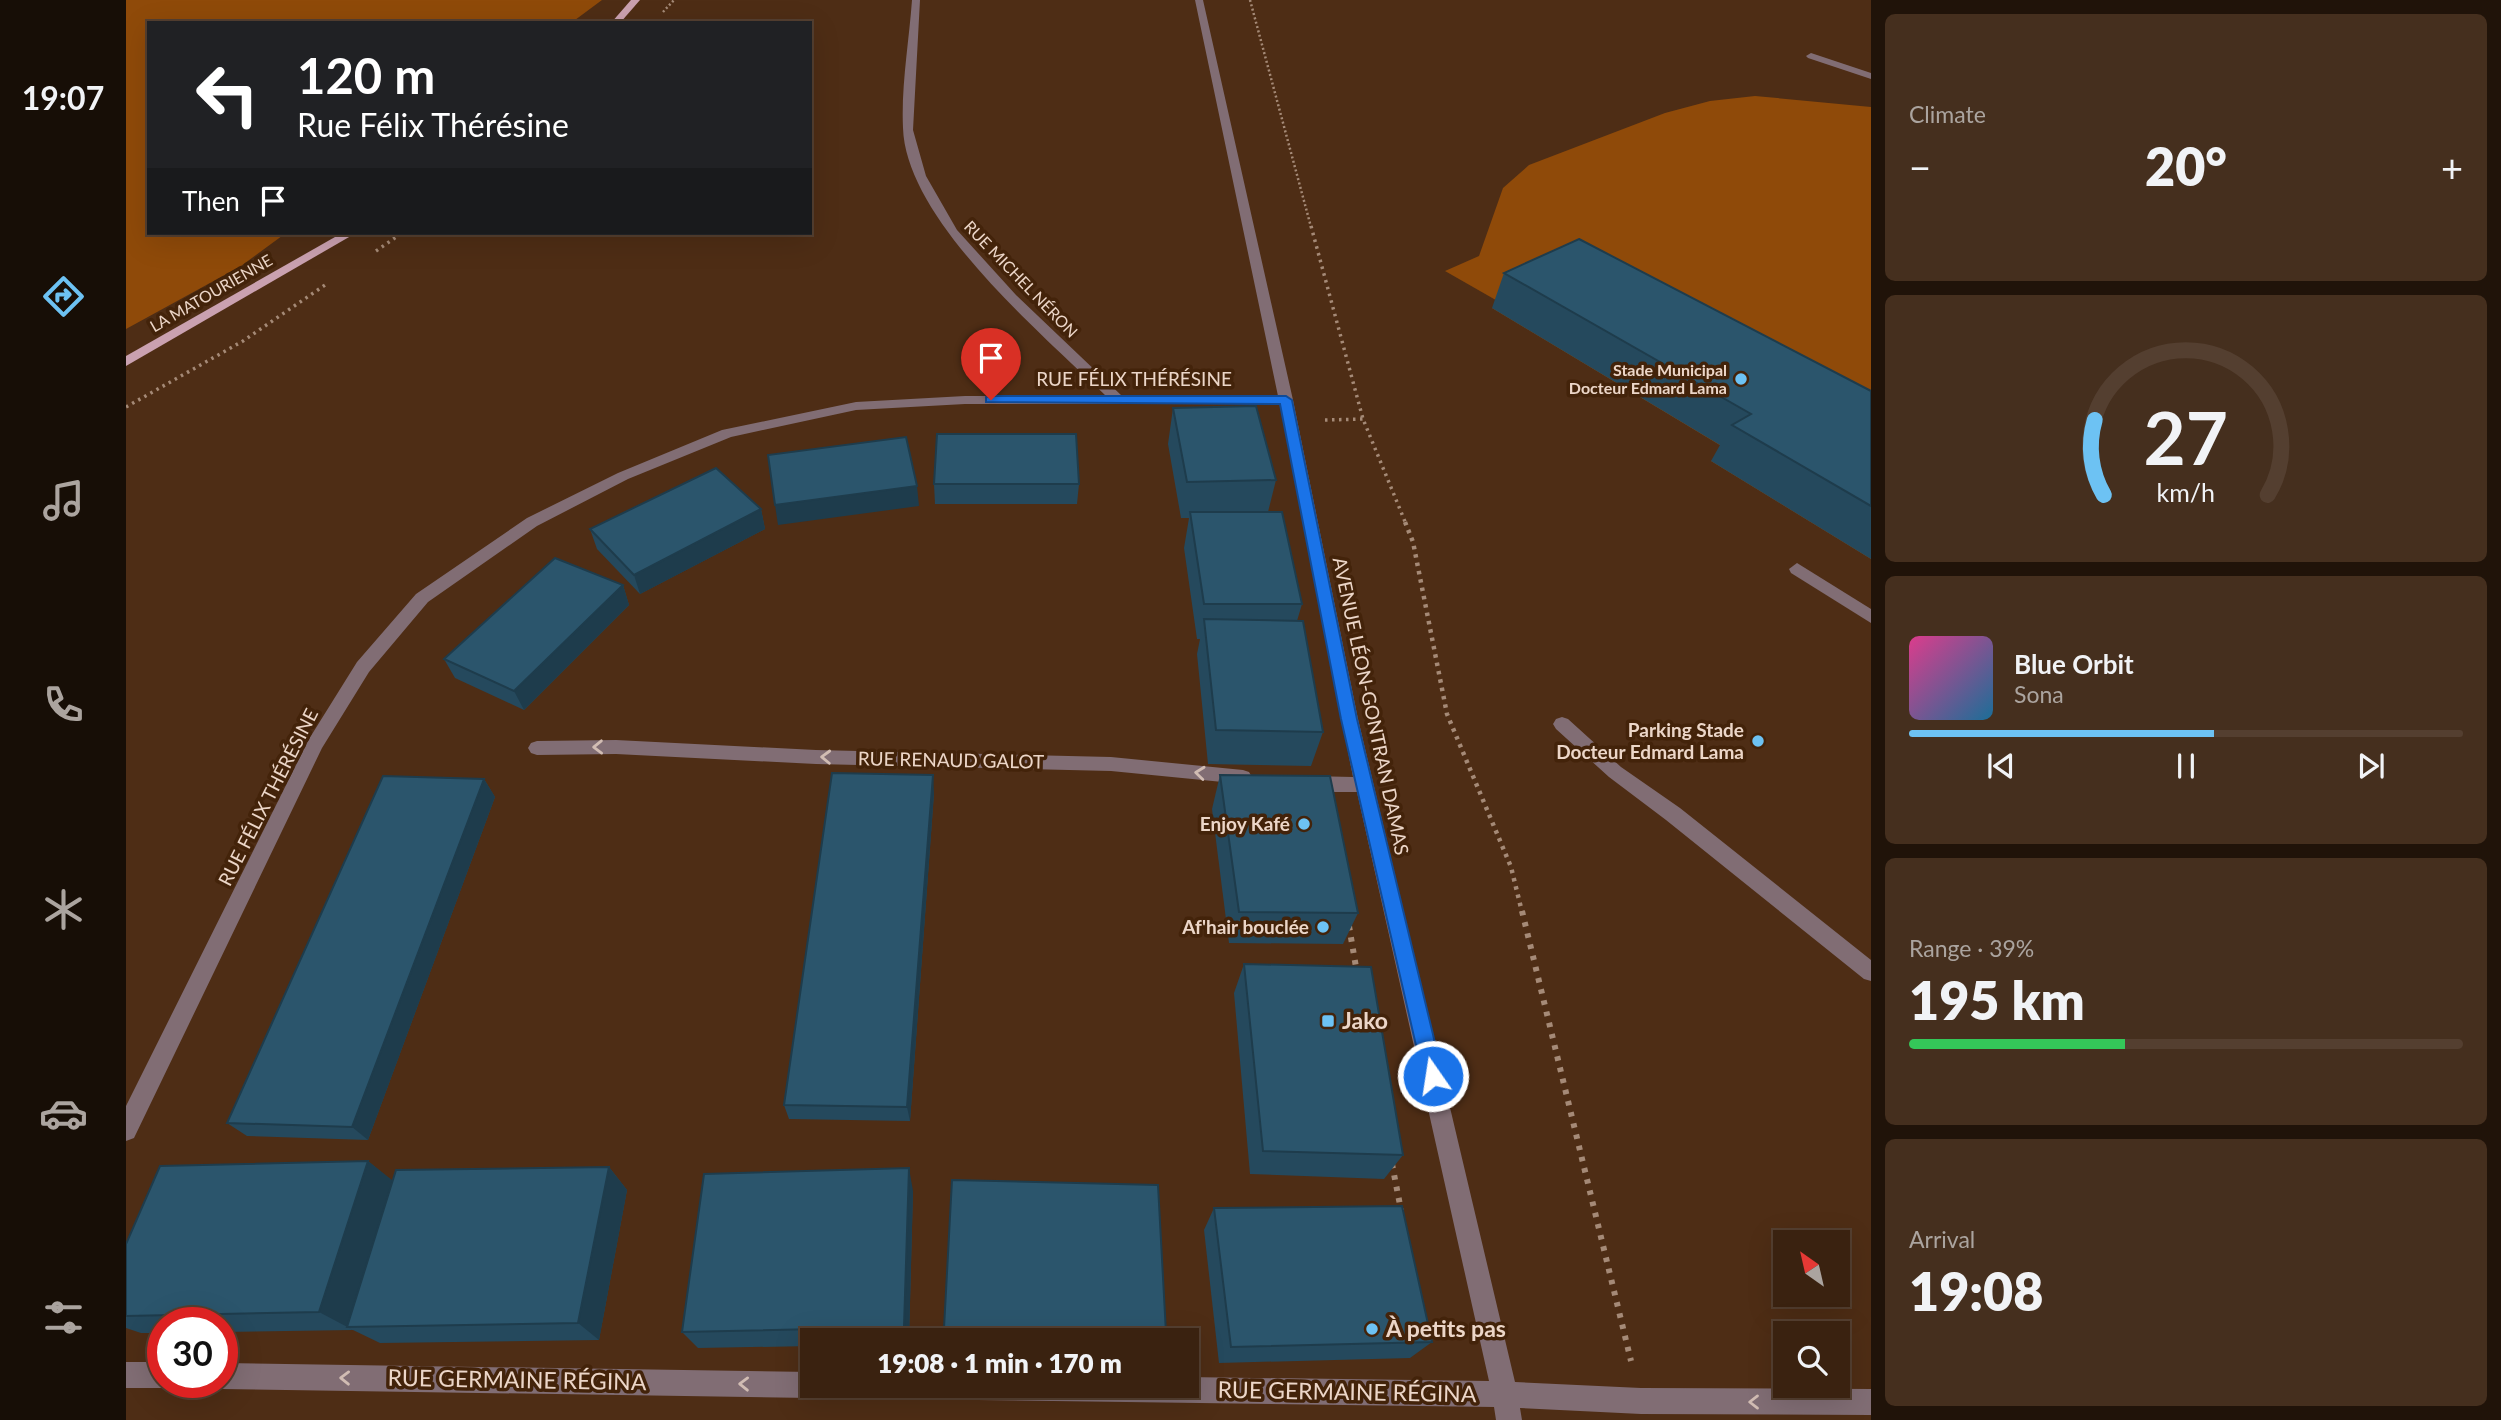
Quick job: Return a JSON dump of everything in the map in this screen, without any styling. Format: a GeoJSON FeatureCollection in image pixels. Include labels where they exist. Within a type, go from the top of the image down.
{"type":"FeatureCollection","features":[{"type":"Feature","properties":{"kind":"main road"},"geometry":{"type":"LineString","coordinates":[[617,21],[636,0]]}},
{"type":"Feature","properties":{"kind":"main road","name":"LA MATOURIENNE"},"geometry":{"type":"LineString","coordinates":[[126,362],[347,235]]}},
{"type":"Feature","properties":{"kind":"street","name":"RUE MICHEL NÉRON"},"geometry":{"type":"LineString","coordinates":[[916,0],[908,130],[920,176],[953,232],[1012,298],[1119,401]]}},
{"type":"Feature","properties":{"kind":"street","name":"AVENUE LÉON-GONTRAN DAMAS"},"geometry":{"type":"LineString","coordinates":[[1199,0],[1286,400],[1344,692],[1488,1313],[1509,1420]]}},
{"type":"Feature","properties":{"kind":"street"},"geometry":{"type":"LineString","coordinates":[[1811,56],[1871,76]]}},
{"type":"Feature","properties":{"kind":"street","name":"RUE FÉLIX THÉRÉSINE"},"geometry":{"type":"LineString","coordinates":[[126,1130],[315,744],[363,667],[422,598],[532,522],[623,476],[727,433],[856,406],[965,400],[1286,400]]}},
{"type":"Feature","properties":{"kind":"street"},"geometry":{"type":"LineString","coordinates":[[1797,569],[1871,617]]}},
{"type":"Feature","properties":{"kind":"street"},"geometry":{"type":"LineString","coordinates":[[1562,724],[1615,772],[1673,814],[1871,972]]}},
{"type":"Feature","properties":{"kind":"street","name":"RUE RENAUD GALOT"},"geometry":{"type":"LineString","coordinates":[[537,748],[616,747],[816,757],[1111,764],[1258,779]]}},
{"type":"Feature","properties":{"kind":"street"},"geometry":{"type":"LineString","coordinates":[[1285,781],[1365,785]]}},
{"type":"Feature","properties":{"kind":"street"},"geometry":{"type":"LineString","coordinates":[[126,1375],[147,1375]]}},
{"type":"Feature","properties":{"kind":"street","name":"RUE GERMAINE RÉGINA"},"geometry":{"type":"LineString","coordinates":[[238,1376],[800,1385]]}},
{"type":"Feature","properties":{"kind":"street","name":"RUE GERMAINE RÉGINA"},"geometry":{"type":"LineString","coordinates":[[1199,1390],[1503,1394],[1642,1401],[1871,1402]]}},
{"type":"Feature","properties":{"kind":"path"},"geometry":{"type":"LineString","coordinates":[[1250,0],[1363,419],[1413,542],[1447,714],[1511,867],[1642,1401]]}},
{"type":"Feature","properties":{"kind":"path"},"geometry":{"type":"LineString","coordinates":[[368,256],[399,235]]}},
{"type":"Feature","properties":{"kind":"path"},"geometry":{"type":"LineString","coordinates":[[126,407],[243,341],[334,279]]}},
{"type":"Feature","properties":{"kind":"path"},"geometry":{"type":"LineString","coordinates":[[1348,917],[1358,983]]}},
{"type":"Feature","properties":{"kind":"path"},"geometry":{"type":"LineString","coordinates":[[1390,1154],[1403,1220]]}},
{"type":"Feature","properties":{"kind":"shaded area"},"geometry":{"type":"Polygon","coordinates":[[[126,0],[602,0],[574,21],[147,21],[147,235],[283,235],[241,266],[126,329],[126,0]]]}},
{"type":"Feature","properties":{"kind":"shaded area","name":"Stade Municipal Docteur Edmard Lama"},"geometry":{"type":"Polygon","coordinates":[[[1755,96],[1871,107],[1871,559],[1711,461],[1728,450],[1492,308],[1501,303],[1445,271],[1479,256],[1503,188],[1529,165],[1665,113],[1710,101],[1755,96]]]}},
{"type":"Feature","properties":{"kind":"building"},"geometry":{"type":"Polygon","coordinates":[[[1579,239],[1871,391],[1871,506],[1732,425],[1751,414],[1504,273],[1579,239]]]}},
{"type":"Feature","properties":{"kind":"building"},"geometry":{"type":"Polygon","coordinates":[[[1256,406],[1276,480],[1187,482],[1173,408],[1256,406]]]}},
{"type":"Feature","properties":{"kind":"building"},"geometry":{"type":"Polygon","coordinates":[[[937,434],[1076,434],[1079,484],[934,484],[937,434]]]}},
{"type":"Feature","properties":{"kind":"building"},"geometry":{"type":"Polygon","coordinates":[[[906,437],[917,486],[775,505],[768,455],[906,437]]]}},
{"type":"Feature","properties":{"kind":"building"},"geometry":{"type":"Polygon","coordinates":[[[716,468],[761,509],[634,575],[590,529],[716,468]]]}},
{"type":"Feature","properties":{"kind":"building"},"geometry":{"type":"Polygon","coordinates":[[[1190,512],[1282,512],[1302,604],[1204,604],[1190,512]]]}},
{"type":"Feature","properties":{"kind":"building"},"geometry":{"type":"Polygon","coordinates":[[[555,558],[623,585],[514,691],[444,659],[555,558]]]}},
{"type":"Feature","properties":{"kind":"building"},"geometry":{"type":"Polygon","coordinates":[[[1204,619],[1303,621],[1323,732],[1216,730],[1204,619]]]}},
{"type":"Feature","properties":{"kind":"building"},"geometry":{"type":"Polygon","coordinates":[[[832,773],[933,775],[907,1107],[784,1105],[832,773]]]}},
{"type":"Feature","properties":{"kind":"building"},"geometry":{"type":"Polygon","coordinates":[[[1220,775],[1330,776],[1358,913],[1239,912],[1220,775]]]}},
{"type":"Feature","properties":{"kind":"building"},"geometry":{"type":"Polygon","coordinates":[[[383,776],[484,779],[352,1127],[227,1123],[383,776]]]}},
{"type":"Feature","properties":{"kind":"building"},"geometry":{"type":"Polygon","coordinates":[[[1244,964],[1371,967],[1403,1155],[1263,1151],[1244,964]]]}},
{"type":"Feature","properties":{"kind":"building"},"geometry":{"type":"Polygon","coordinates":[[[368,1161],[319,1312],[238,1314],[238,1307],[147,1307],[147,1316],[126,1316],[126,1244],[160,1166],[368,1161]]]}},
{"type":"Feature","properties":{"kind":"building"},"geometry":{"type":"Polygon","coordinates":[[[609,1167],[578,1323],[347,1327],[396,1170],[609,1167]]]}},
{"type":"Feature","properties":{"kind":"building"},"geometry":{"type":"Polygon","coordinates":[[[909,1168],[904,1327],[682,1332],[704,1174],[909,1168]]]}},
{"type":"Feature","properties":{"kind":"building"},"geometry":{"type":"Polygon","coordinates":[[[952,1180],[1158,1185],[1166,1328],[944,1328],[952,1180]]]}},
{"type":"Feature","properties":{"kind":"building"},"geometry":{"type":"Polygon","coordinates":[[[1402,1206],[1432,1342],[1231,1347],[1214,1208],[1402,1206]]]}},
{"type":"Feature","properties":{"kind":"place","name":"Stade Municipal Docteur Edmard Lama"},"geometry":{"type":"Point","coordinates":[1741,379]}},
{"type":"Feature","properties":{"kind":"place","name":"Parking Stade Docteur Edmard Lama"},"geometry":{"type":"Point","coordinates":[1758,741]}},
{"type":"Feature","properties":{"kind":"place","name":"Enjoy Kafé"},"geometry":{"type":"Point","coordinates":[1304,824]}},
{"type":"Feature","properties":{"kind":"place","name":"Af'hair bouclée"},"geometry":{"type":"Point","coordinates":[1323,927]}},
{"type":"Feature","properties":{"kind":"place","name":"Jako"},"geometry":{"type":"Point","coordinates":[1328,1021]}},
{"type":"Feature","properties":{"kind":"place","name":"À petits pas"},"geometry":{"type":"Point","coordinates":[1372,1329]}},
{"type":"Feature","properties":{"kind":"route"},"geometry":{"type":"LineString","coordinates":[[991,400],[1286,400],[1349,719],[1433,1076]]}}]}
